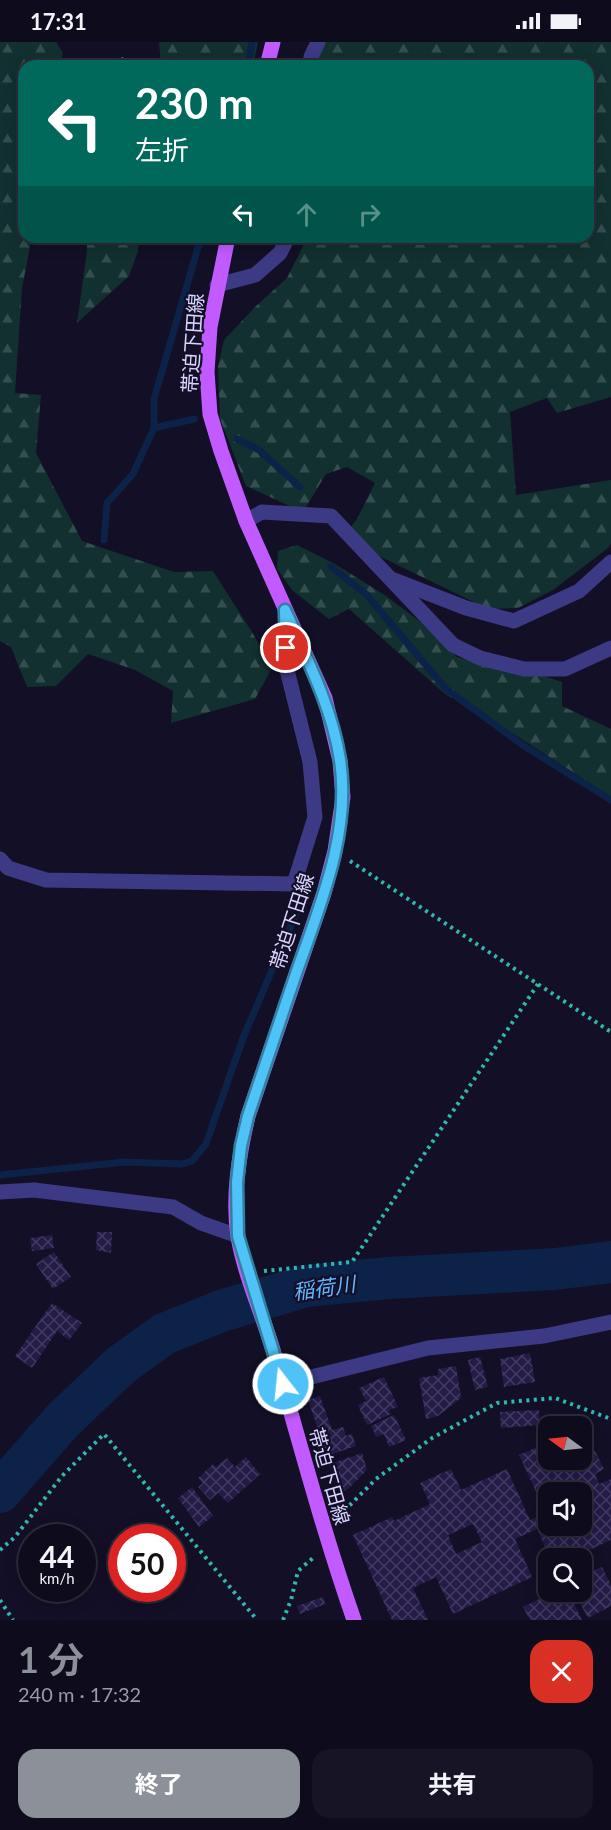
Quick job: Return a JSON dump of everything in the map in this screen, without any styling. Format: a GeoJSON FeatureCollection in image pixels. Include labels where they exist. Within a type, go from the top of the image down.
{"type":"FeatureCollection","features":[{"type":"Feature","properties":{"kind":"main road"},"geometry":{"type":"LineString","coordinates":[[268,60],[273,42]]}},
{"type":"Feature","properties":{"kind":"main road","name":"帯迫下田線"},"geometry":{"type":"LineString","coordinates":[[227,243],[210,327],[207,372],[210,414],[246,521],[325,698],[340,761],[343,797],[335,851],[324,893],[248,1116],[241,1146],[237,1182],[238,1236],[272,1344],[326,1538],[354,1620]]}},
{"type":"Feature","properties":{"kind":"street"},"geometry":{"type":"LineString","coordinates":[[311,60],[318,42]]}},
{"type":"Feature","properties":{"kind":"street"},"geometry":{"type":"LineString","coordinates":[[217,285],[255,275],[280,253],[285,243]]}},
{"type":"Feature","properties":{"kind":"street"},"geometry":{"type":"LineString","coordinates":[[246,521],[262,512],[331,516],[453,645],[480,658],[524,669],[565,669],[611,648]]}},
{"type":"Feature","properties":{"kind":"street"},"geometry":{"type":"LineString","coordinates":[[389,577],[466,608],[514,621],[579,591],[611,562]]}},
{"type":"Feature","properties":{"kind":"street"},"geometry":{"type":"LineString","coordinates":[[0,859],[8,868],[46,880],[294,884],[315,817],[310,762],[286,666],[285,610]]}},
{"type":"Feature","properties":{"kind":"street"},"geometry":{"type":"LineString","coordinates":[[0,1192],[34,1190],[173,1207],[201,1223],[238,1236]]}},
{"type":"Feature","properties":{"kind":"street"},"geometry":{"type":"LineString","coordinates":[[283,1384],[428,1348],[544,1336],[611,1322]]}},
{"type":"Feature","properties":{"kind":"path"},"geometry":{"type":"LineString","coordinates":[[335,851],[611,1032]]}},
{"type":"Feature","properties":{"kind":"path"},"geometry":{"type":"LineString","coordinates":[[250,1279],[352,1262],[538,984]]}},
{"type":"Feature","properties":{"kind":"path"},"geometry":{"type":"LineString","coordinates":[[283,1620],[298,1571],[375,1479],[432,1438],[497,1403],[555,1398],[611,1419]]}},
{"type":"Feature","properties":{"kind":"path"},"geometry":{"type":"LineString","coordinates":[[0,1550],[15,1537],[62,1476],[104,1434],[257,1620]]}},
{"type":"Feature","properties":{"kind":"path"},"geometry":{"type":"LineString","coordinates":[[0,1600],[13,1620]]}},
{"type":"Feature","properties":{"kind":"green space"},"geometry":{"type":"Polygon","coordinates":[[[0,42],[56,42],[63,53],[61,60],[18,60],[18,243],[31,243],[22,288],[15,393],[41,395],[36,453],[82,541],[174,572],[213,571],[272,668],[255,699],[171,723],[173,691],[135,670],[88,654],[56,686],[27,687],[11,647],[0,641],[0,42]]]}},
{"type":"Feature","properties":{"kind":"green space"},"geometry":{"type":"Polygon","coordinates":[[[159,42],[258,42],[254,60],[160,60],[159,42]]]}},
{"type":"Feature","properties":{"kind":"green space"},"geometry":{"type":"Polygon","coordinates":[[[321,42],[611,42],[611,397],[557,413],[547,398],[510,412],[516,495],[611,480],[611,544],[553,590],[518,608],[488,609],[342,538],[357,519],[375,483],[347,467],[326,474],[303,512],[246,486],[220,419],[218,366],[224,340],[287,278],[303,243],[594,243],[594,60],[319,60],[321,42]]]}},
{"type":"Feature","properties":{"kind":"green space"},"geometry":{"type":"Polygon","coordinates":[[[87,243],[139,243],[129,276],[77,323],[87,243]]]}},
{"type":"Feature","properties":{"kind":"green space"},"geometry":{"type":"Polygon","coordinates":[[[297,545],[335,564],[386,596],[418,620],[457,657],[494,667],[531,672],[562,682],[562,706],[611,729],[611,797],[486,716],[445,694],[349,609],[329,619],[293,591],[277,569],[278,551],[297,545]]]}},
{"type":"Feature","properties":{"kind":"building"},"geometry":{"type":"Polygon","coordinates":[[[97,1232],[112,1232],[111,1253],[96,1250],[97,1232]]]}},
{"type":"Feature","properties":{"kind":"building"},"geometry":{"type":"Polygon","coordinates":[[[52,1235],[54,1248],[32,1251],[30,1238],[52,1235]]]}},
{"type":"Feature","properties":{"kind":"building"},"geometry":{"type":"Polygon","coordinates":[[[54,1252],[71,1277],[53,1289],[36,1264],[54,1252]]]}},
{"type":"Feature","properties":{"kind":"building"},"geometry":{"type":"Polygon","coordinates":[[[52,1303],[82,1323],[69,1340],[57,1331],[32,1368],[15,1356],[52,1303]]]}},
{"type":"Feature","properties":{"kind":"building"},"geometry":{"type":"Polygon","coordinates":[[[530,1353],[535,1382],[504,1387],[500,1359],[530,1353]]]}},
{"type":"Feature","properties":{"kind":"building"},"geometry":{"type":"Polygon","coordinates":[[[480,1357],[488,1387],[475,1390],[468,1360],[480,1357]]]}},
{"type":"Feature","properties":{"kind":"building"},"geometry":{"type":"Polygon","coordinates":[[[456,1366],[461,1398],[438,1416],[426,1419],[419,1378],[438,1375],[438,1369],[456,1366]]]}},
{"type":"Feature","properties":{"kind":"building"},"geometry":{"type":"Polygon","coordinates":[[[384,1377],[398,1407],[389,1410],[391,1414],[367,1425],[358,1405],[366,1401],[359,1388],[384,1377]]]}},
{"type":"Feature","properties":{"kind":"building"},"geometry":{"type":"Polygon","coordinates":[[[320,1396],[332,1430],[343,1427],[346,1436],[352,1434],[356,1446],[327,1456],[308,1400],[320,1396]]]}},
{"type":"Feature","properties":{"kind":"building"},"geometry":{"type":"Polygon","coordinates":[[[539,1410],[538,1425],[501,1428],[500,1412],[539,1410]]]}},
{"type":"Feature","properties":{"kind":"building"},"geometry":{"type":"Polygon","coordinates":[[[394,1415],[406,1440],[389,1447],[384,1434],[376,1437],[371,1426],[394,1415]]]}},
{"type":"Feature","properties":{"kind":"building"},"geometry":{"type":"Polygon","coordinates":[[[538,1447],[538,1470],[592,1470],[592,1452],[595,1451],[604,1469],[595,1474],[599,1484],[611,1479],[611,1540],[592,1549],[546,1548],[540,1536],[592,1536],[592,1482],[538,1482],[538,1496],[519,1455],[538,1447]]]}},
{"type":"Feature","properties":{"kind":"building"},"geometry":{"type":"Polygon","coordinates":[[[362,1453],[367,1470],[348,1489],[339,1493],[330,1464],[362,1453]]]}},
{"type":"Feature","properties":{"kind":"building"},"geometry":{"type":"Polygon","coordinates":[[[246,1457],[260,1474],[228,1503],[218,1493],[210,1500],[198,1487],[203,1483],[198,1478],[213,1464],[216,1467],[227,1458],[235,1467],[246,1457]]]}},
{"type":"Feature","properties":{"kind":"building"},"geometry":{"type":"Polygon","coordinates":[[[451,1469],[461,1490],[507,1469],[530,1520],[538,1516],[538,1531],[537,1529],[515,1539],[532,1577],[453,1614],[436,1577],[413,1588],[428,1620],[392,1620],[353,1535],[392,1517],[394,1521],[430,1504],[420,1483],[451,1469]],[[473,1524],[448,1535],[456,1554],[482,1542],[473,1524]]]}},
{"type":"Feature","properties":{"kind":"building"},"geometry":{"type":"Polygon","coordinates":[[[192,1487],[213,1516],[199,1527],[178,1498],[192,1487]]]}},
{"type":"Feature","properties":{"kind":"building"},"geometry":{"type":"Polygon","coordinates":[[[602,1567],[611,1585],[611,1606],[588,1618],[579,1602],[592,1602],[592,1572],[602,1567]]]}},
{"type":"Feature","properties":{"kind":"building"},"geometry":{"type":"Polygon","coordinates":[[[323,1597],[325,1604],[300,1614],[297,1606],[323,1597]]]}},
{"type":"Feature","properties":{"kind":"building"},"geometry":{"type":"Polygon","coordinates":[[[538,1600],[538,1602],[573,1602],[582,1620],[530,1620],[523,1607],[538,1600]]]}},
{"type":"Feature","properties":{"kind":"waterway"},"geometry":{"type":"LineString","coordinates":[[249,60],[252,42]]}},
{"type":"Feature","properties":{"kind":"waterway"},"geometry":{"type":"LineString","coordinates":[[154,428],[154,399],[199,243]]}},
{"type":"Feature","properties":{"kind":"waterway"},"geometry":{"type":"LineString","coordinates":[[104,540],[107,503],[133,474],[154,428],[194,419]]}},
{"type":"Feature","properties":{"kind":"waterway"},"geometry":{"type":"LineString","coordinates":[[237,439],[259,450],[300,487]]}},
{"type":"Feature","properties":{"kind":"waterway"},"geometry":{"type":"LineString","coordinates":[[331,567],[366,594],[446,689],[524,746],[611,800]]}},
{"type":"Feature","properties":{"kind":"waterway"},"geometry":{"type":"LineString","coordinates":[[0,1175],[125,1162],[182,1164],[192,1161],[206,1144],[243,1038],[296,914]]}},
{"type":"Feature","properties":{"kind":"waterway","name":"稲荷川"},"geometry":{"type":"LineString","coordinates":[[0,1492],[63,1420],[121,1365],[164,1334],[221,1311],[306,1286],[388,1278],[555,1269],[611,1262]]}},
{"type":"Feature","properties":{"kind":"route"},"geometry":{"type":"LineString","coordinates":[[283,1384],[238,1236],[237,1182],[241,1146],[248,1116],[324,893],[340,827],[343,797],[340,761],[325,698],[285,610],[286,648]]}}]}
